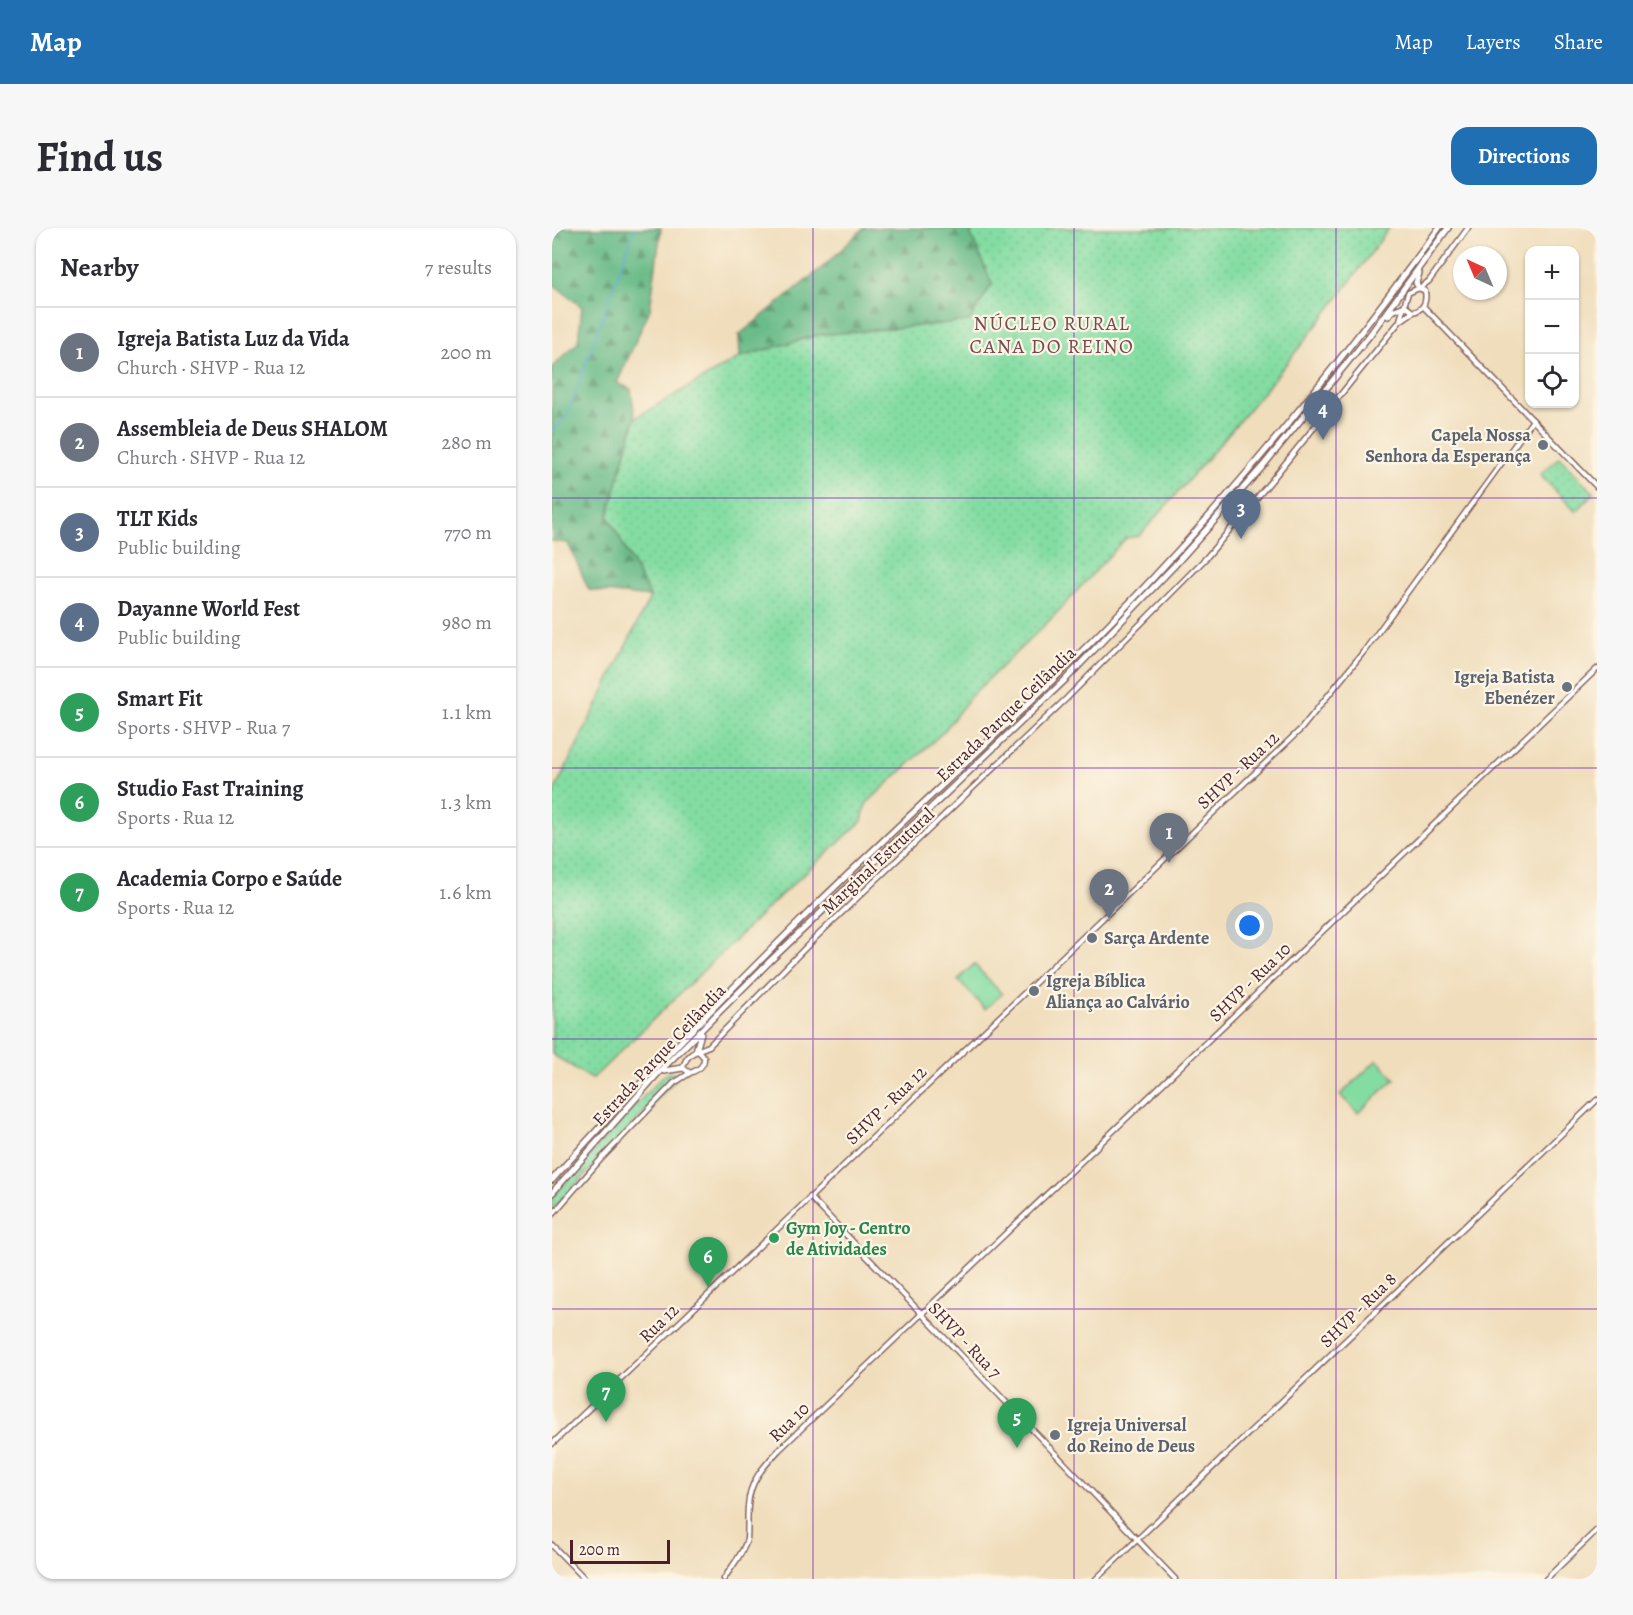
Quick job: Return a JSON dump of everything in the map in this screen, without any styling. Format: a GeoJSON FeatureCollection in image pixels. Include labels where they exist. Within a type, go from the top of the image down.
{"type":"FeatureCollection","features":[{"type":"Feature","properties":{"kind":"highway","name":"Estrada Parque Ceilândia"},"geometry":{"type":"LineString","coordinates":[[552,1180],[617,1107],[797,924],[1060,673],[1154,578],[1258,460],[1357,339],[1438,228]]}},
{"type":"Feature","properties":{"kind":"highway","name":"Estrada Parque Ceilândia"},"geometry":{"type":"LineString","coordinates":[[552,1193],[704,1027],[778,953],[1066,679],[1141,601],[1263,466],[1369,336],[1448,228]]}},
{"type":"Feature","properties":{"kind":"highway"},"geometry":{"type":"LineString","coordinates":[[1421,289],[1416,283],[1417,276],[1429,256]]}},
{"type":"Feature","properties":{"kind":"highway"},"geometry":{"type":"LineString","coordinates":[[1369,336],[1377,330],[1390,313],[1405,306]]}},
{"type":"Feature","properties":{"kind":"highway"},"geometry":{"type":"LineString","coordinates":[[697,1051],[704,1027]]}},
{"type":"Feature","properties":{"kind":"highway"},"geometry":{"type":"LineString","coordinates":[[663,1071],[683,1068]]}},
{"type":"Feature","properties":{"kind":"street"},"geometry":{"type":"LineString","coordinates":[[1468,228],[1421,289],[1423,306],[1597,487]]}},
{"type":"Feature","properties":{"kind":"street","name":"Marginal Estrutural"},"geometry":{"type":"LineString","coordinates":[[1400,321],[1408,293],[1421,289]]}},
{"type":"Feature","properties":{"kind":"street"},"geometry":{"type":"LineString","coordinates":[[1405,306],[1413,312]]}},
{"type":"Feature","properties":{"kind":"street","name":"Marginal Estrutural"},"geometry":{"type":"LineString","coordinates":[[697,1051],[708,1046],[813,940],[1066,699],[1206,558],[1266,488],[1400,321],[1423,306]]}},
{"type":"Feature","properties":{"kind":"street"},"geometry":{"type":"LineString","coordinates":[[1390,313],[1402,314]]}},
{"type":"Feature","properties":{"kind":"street","name":"SHVP - Rua 12"},"geometry":{"type":"LineString","coordinates":[[810,1197],[1301,729],[1365,650],[1533,420]]}},
{"type":"Feature","properties":{"kind":"street","name":"SHVP - Rua 10"},"geometry":{"type":"LineString","coordinates":[[922,1314],[1597,669]]}},
{"type":"Feature","properties":{"kind":"street"},"geometry":{"type":"LineString","coordinates":[[700,1035],[701,1040],[708,1046]]}},
{"type":"Feature","properties":{"kind":"street","name":"Marginal Estrutural"},"geometry":{"type":"LineString","coordinates":[[690,1073],[702,1066],[708,1046]]}},
{"type":"Feature","properties":{"kind":"street"},"geometry":{"type":"LineString","coordinates":[[552,1215],[601,1159],[678,1079],[686,1059],[697,1051],[704,1057]]}},
{"type":"Feature","properties":{"kind":"street"},"geometry":{"type":"LineString","coordinates":[[678,1079],[690,1073],[683,1068]]}},
{"type":"Feature","properties":{"kind":"street"},"geometry":{"type":"LineString","coordinates":[[663,1071],[675,1071],[678,1079]]}},
{"type":"Feature","properties":{"kind":"street","name":"SHVP - Rua 8"},"geometry":{"type":"LineString","coordinates":[[1096,1579],[1597,1100]]}},
{"type":"Feature","properties":{"kind":"street","name":"SHVP - Rua 7"},"geometry":{"type":"LineString","coordinates":[[810,1197],[1175,1579]]}},
{"type":"Feature","properties":{"kind":"street","name":"Rua 12"},"geometry":{"type":"LineString","coordinates":[[552,1444],[810,1197]]}},
{"type":"Feature","properties":{"kind":"street","name":"Rua 10"},"geometry":{"type":"LineString","coordinates":[[724,1579],[747,1540],[748,1502],[757,1475],[779,1450],[922,1314]]}},
{"type":"Feature","properties":{"kind":"street"},"geometry":{"type":"LineString","coordinates":[[1546,1579],[1597,1530]]}},
{"type":"Feature","properties":{"kind":"street"},"geometry":{"type":"LineString","coordinates":[[552,1545],[585,1579]]}},
{"type":"Feature","properties":{"kind":"green space"},"geometry":{"type":"Polygon","coordinates":[[[552,228],[661,228],[650,309],[617,383],[631,389],[635,418],[608,516],[650,597],[589,590],[568,543],[552,541],[552,368],[578,342],[582,307],[552,283],[552,228]]]}},
{"type":"Feature","properties":{"kind":"green space"},"geometry":{"type":"Polygon","coordinates":[[[864,228],[972,228],[971,235],[992,284],[969,321],[818,335],[740,357],[739,335],[824,266],[864,228]]]}},
{"type":"Feature","properties":{"kind":"green space"},"geometry":{"type":"Polygon","coordinates":[[[972,228],[1389,228],[1268,386],[1139,536],[1126,538],[1050,620],[971,696],[944,731],[866,804],[862,821],[780,896],[592,1079],[552,1054],[552,796],[650,597],[608,516],[635,418],[740,357],[818,335],[969,321],[992,284],[971,235],[972,228]]]}},
{"type":"Feature","properties":{"kind":"green space"},"geometry":{"type":"Polygon","coordinates":[[[1559,457],[1594,493],[1576,512],[1540,475],[1559,457]]]}},
{"type":"Feature","properties":{"kind":"green space"},"geometry":{"type":"Polygon","coordinates":[[[974,964],[1002,994],[985,1009],[958,980],[974,964]]]}},
{"type":"Feature","properties":{"kind":"green space"},"geometry":{"type":"Polygon","coordinates":[[[1377,1060],[1395,1079],[1358,1113],[1340,1095],[1377,1060]]]}},
{"type":"Feature","properties":{"kind":"green space"},"geometry":{"type":"Polygon","coordinates":[[[668,1073],[674,1074],[675,1080],[552,1210],[552,1198],[616,1125],[668,1073]]]}},
{"type":"Feature","properties":{"kind":"waterway"},"geometry":{"type":"LineString","coordinates":[[552,431],[566,418],[635,228]]}},
{"type":"Feature","properties":{"kind":"place","name":"Dayanne World Fest"},"geometry":{"type":"Point","coordinates":[1323,440]}},
{"type":"Feature","properties":{"kind":"place","name":"Capela Nossa Senhora da Esperança"},"geometry":{"type":"Point","coordinates":[1543,445]}},
{"type":"Feature","properties":{"kind":"place","name":"TLT Kids"},"geometry":{"type":"Point","coordinates":[1241,539]}},
{"type":"Feature","properties":{"kind":"place","name":"Igreja Batista Ebenézer"},"geometry":{"type":"Point","coordinates":[1567,687]}},
{"type":"Feature","properties":{"kind":"place","name":"Igreja Batista Luz da Vida"},"geometry":{"type":"Point","coordinates":[1169,863]}},
{"type":"Feature","properties":{"kind":"place","name":"Assembleia de Deus SHALOM"},"geometry":{"type":"Point","coordinates":[1109,919]}},
{"type":"Feature","properties":{"kind":"place","name":"Sarça Ardente"},"geometry":{"type":"Point","coordinates":[1092,938]}},
{"type":"Feature","properties":{"kind":"place","name":"Igreja Bíblica Aliança ao Calvário"},"geometry":{"type":"Point","coordinates":[1034,991]}},
{"type":"Feature","properties":{"kind":"place","name":"Gym Joy - Centro de Atividades"},"geometry":{"type":"Point","coordinates":[774,1238]}},
{"type":"Feature","properties":{"kind":"place","name":"Studio Fast Training"},"geometry":{"type":"Point","coordinates":[708,1287]}},
{"type":"Feature","properties":{"kind":"place","name":"Academia Corpo e Saúde"},"geometry":{"type":"Point","coordinates":[606,1422]}},
{"type":"Feature","properties":{"kind":"place","name":"Igreja Universal do Reino de Deus"},"geometry":{"type":"Point","coordinates":[1055,1435]}},
{"type":"Feature","properties":{"kind":"place","name":"Smart Fit"},"geometry":{"type":"Point","coordinates":[1017,1448]}},
{"type":"Feature","properties":{"kind":"district","name":"NÚCLEO RURAL CANA DO REINO"},"geometry":{"type":"Point","coordinates":[1052,334]}}]}
